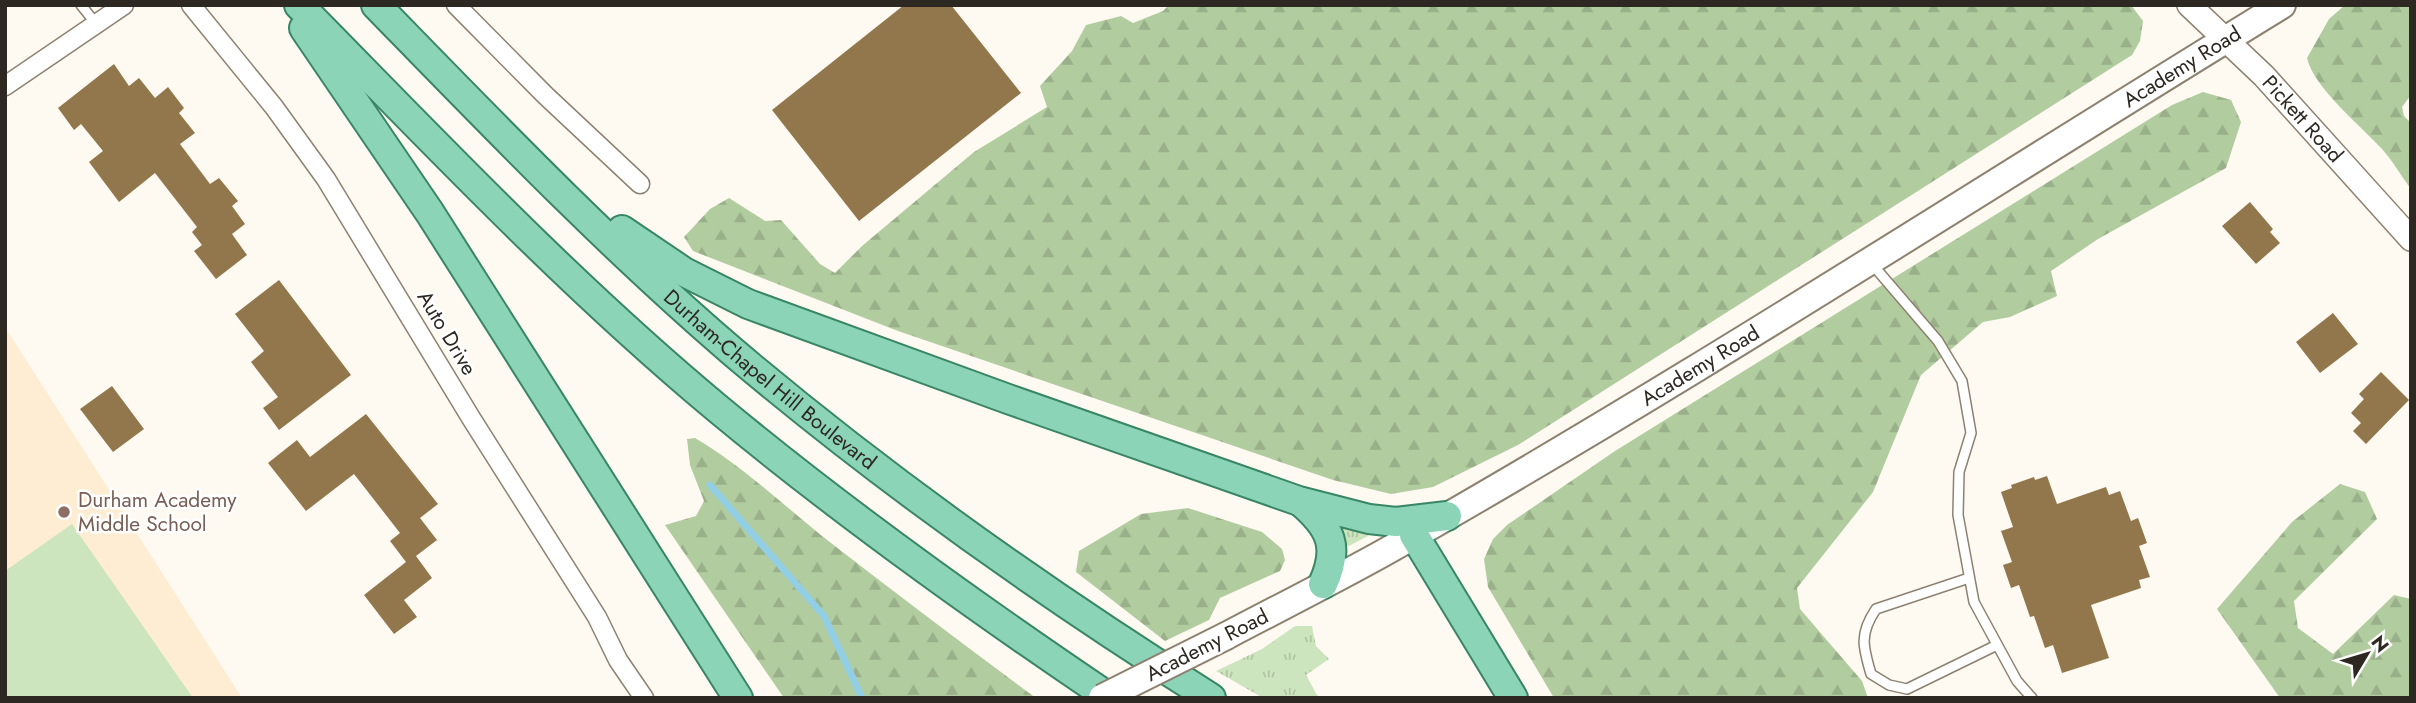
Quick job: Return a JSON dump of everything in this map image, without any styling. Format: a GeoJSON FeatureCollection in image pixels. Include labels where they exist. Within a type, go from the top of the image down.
{"type":"FeatureCollection","features":[{"type":"Feature","properties":{"kind":"main road"},"geometry":{"type":"LineString","coordinates":[[288,5],[424,203],[738,698]]}},
{"type":"Feature","properties":{"kind":"main road"},"geometry":{"type":"LineString","coordinates":[[299,5],[538,247],[716,407],[898,550],[1110,698]]}},
{"type":"Feature","properties":{"kind":"main road","name":"Durham-Chapel Hill Boulevard"},"geometry":{"type":"LineString","coordinates":[[376,5],[531,164],[631,260],[732,351],[861,456],[1025,577],[1211,698]]}},
{"type":"Feature","properties":{"kind":"main road","name":"Academy Road"},"geometry":{"type":"LineString","coordinates":[[1102,698],[1226,636],[1414,535],[1555,454],[2282,5]]}},
{"type":"Feature","properties":{"kind":"main road"},"geometry":{"type":"LineString","coordinates":[[531,164],[665,260],[702,283],[748,304],[1299,501],[1369,519],[1396,522],[1447,516]]}},
{"type":"Feature","properties":{"kind":"main road"},"geometry":{"type":"LineString","coordinates":[[1299,501],[1324,525],[1330,540],[1332,565],[1323,584]]}},
{"type":"Feature","properties":{"kind":"main road"},"geometry":{"type":"LineString","coordinates":[[1414,535],[1513,698]]}},
{"type":"Feature","properties":{"kind":"street"},"geometry":{"type":"LineString","coordinates":[[5,86],[124,5]]}},
{"type":"Feature","properties":{"kind":"street","name":"Auto Drive"},"geometry":{"type":"LineString","coordinates":[[191,5],[267,97],[319,169],[471,418],[597,617],[618,660],[643,698]]}},
{"type":"Feature","properties":{"kind":"street"},"geometry":{"type":"LineString","coordinates":[[456,5],[545,95],[640,184]]}},
{"type":"Feature","properties":{"kind":"street","name":"Pickett Road"},"geometry":{"type":"LineString","coordinates":[[2189,5],[2264,76],[2411,239]]}},
{"type":"Feature","properties":{"kind":"lane"},"geometry":{"type":"LineString","coordinates":[[81,5],[97,25]]}},
{"type":"Feature","properties":{"kind":"lane"},"geometry":{"type":"LineString","coordinates":[[1868,260],[1938,341],[1962,381],[1971,433],[1959,472],[1958,514],[1974,602],[2017,681],[2032,698]]}},
{"type":"Feature","properties":{"kind":"lane"},"geometry":{"type":"LineString","coordinates":[[1969,578],[1876,609],[1867,622],[1863,646],[1871,674],[1889,685],[1907,689],[1997,645]]}},
{"type":"Feature","properties":{"kind":"shaded area","name":"Durham Academy Middle School"},"geometry":{"type":"Polygon","coordinates":[[[5,327],[242,698],[5,698],[5,327]]]}},
{"type":"Feature","properties":{"kind":"green space"},"geometry":{"type":"Polygon","coordinates":[[[1169,5],[2131,5],[2143,21],[2140,41],[2132,55],[1518,445],[1433,487],[1391,494],[1333,480],[898,331],[693,251],[684,237],[710,209],[729,198],[765,221],[781,220],[820,264],[835,273],[862,246],[974,152],[1047,107],[1040,86],[1072,51],[1086,25],[1121,16],[1133,23],[1163,11],[1169,5]]]}},
{"type":"Feature","properties":{"kind":"green space"},"geometry":{"type":"Polygon","coordinates":[[[2345,5],[2411,5],[2411,95],[2402,107],[2404,116],[2411,123],[2411,189],[2390,158],[2328,94],[2307,58],[2329,19],[2345,5]]]}},
{"type":"Feature","properties":{"kind":"green space"},"geometry":{"type":"Polygon","coordinates":[[[2203,92],[2231,100],[2241,122],[2226,168],[2098,239],[2051,271],[2057,296],[2010,317],[1983,322],[1921,375],[1873,492],[1797,588],[1800,609],[1862,681],[1868,698],[1554,698],[1488,587],[1484,559],[1493,539],[1507,525],[1615,451],[2172,105],[2203,92]]]}},
{"type":"Feature","properties":{"kind":"green space"},"geometry":{"type":"Polygon","coordinates":[[[695,438],[744,472],[822,536],[1036,698],[784,698],[665,525],[696,516],[704,501],[690,465],[687,439],[695,438]]]}},
{"type":"Feature","properties":{"kind":"green space"},"geometry":{"type":"Polygon","coordinates":[[[2340,484],[2365,492],[2377,519],[2294,601],[2298,628],[2333,654],[2394,595],[2411,599],[2411,698],[2280,698],[2217,609],[2292,522],[2340,484]]]}},
{"type":"Feature","properties":{"kind":"green space"},"geometry":{"type":"Polygon","coordinates":[[[1188,508],[1262,532],[1282,549],[1285,560],[1280,571],[1220,598],[1209,620],[1165,641],[1076,572],[1079,551],[1141,514],[1188,508]]]}},
{"type":"Feature","properties":{"kind":"green space"},"geometry":{"type":"Polygon","coordinates":[[[1335,521],[1369,529],[1368,536],[1349,546],[1343,545],[1335,521]]]}},
{"type":"Feature","properties":{"kind":"green space"},"geometry":{"type":"Polygon","coordinates":[[[72,524],[193,698],[5,698],[5,571],[72,524]]]}},
{"type":"Feature","properties":{"kind":"green space"},"geometry":{"type":"Polygon","coordinates":[[[1295,626],[1312,626],[1316,646],[1329,659],[1306,675],[1321,698],[1263,698],[1216,671],[1262,649],[1295,626]]]}},
{"type":"Feature","properties":{"kind":"building"},"geometry":{"type":"Polygon","coordinates":[[[904,5],[951,5],[1021,93],[859,221],[772,110],[904,5]]]}},
{"type":"Feature","properties":{"kind":"building"},"geometry":{"type":"Polygon","coordinates":[[[114,64],[129,86],[139,78],[155,98],[168,87],[184,108],[179,113],[195,133],[180,144],[210,184],[219,178],[238,201],[232,206],[245,224],[232,234],[247,255],[216,279],[194,251],[202,245],[192,232],[197,227],[155,173],[119,202],[89,162],[103,151],[81,124],[74,130],[58,108],[114,64]]]}},
{"type":"Feature","properties":{"kind":"building"},"geometry":{"type":"Polygon","coordinates":[[[2250,202],[2273,229],[2270,232],[2280,243],[2256,264],[2222,226],[2250,202]]]}},
{"type":"Feature","properties":{"kind":"building"},"geometry":{"type":"Polygon","coordinates":[[[279,280],[351,375],[279,430],[263,408],[278,397],[251,362],[264,351],[235,314],[279,280]]]}},
{"type":"Feature","properties":{"kind":"building"},"geometry":{"type":"Polygon","coordinates":[[[2333,313],[2358,344],[2320,373],[2296,342],[2333,313]]]}},
{"type":"Feature","properties":{"kind":"building"},"geometry":{"type":"Polygon","coordinates":[[[2381,372],[2409,400],[2366,444],[2353,431],[2361,423],[2351,413],[2364,399],[2359,394],[2381,372]]]}},
{"type":"Feature","properties":{"kind":"building"},"geometry":{"type":"Polygon","coordinates":[[[112,386],[144,429],[113,452],[80,409],[112,386]]]}},
{"type":"Feature","properties":{"kind":"building"},"geometry":{"type":"Polygon","coordinates":[[[366,414],[438,504],[420,518],[437,540],[416,556],[432,578],[404,600],[417,617],[394,634],[364,595],[406,562],[390,541],[400,533],[354,474],[306,511],[268,463],[297,440],[310,457],[366,414]]]}},
{"type":"Feature","properties":{"kind":"building"},"geometry":{"type":"Polygon","coordinates":[[[2047,476],[2057,504],[2106,487],[2109,495],[2120,491],[2131,521],[2138,518],[2147,543],[2139,546],[2150,577],[2139,580],[2141,588],[2091,605],[2109,658],[2062,673],[2053,645],[2045,648],[2019,585],[2011,588],[2003,565],[2012,562],[2001,531],[2013,527],[2001,492],[2012,488],[2011,485],[2034,477],[2035,480],[2047,476]]]}},
{"type":"Feature","properties":{"kind":"waterway"},"geometry":{"type":"LineString","coordinates":[[710,485],[824,616],[862,698]]}},
{"type":"Feature","properties":{"kind":"place","name":"Durham Academy Middle School"},"geometry":{"type":"Point","coordinates":[64,512]}}]}
